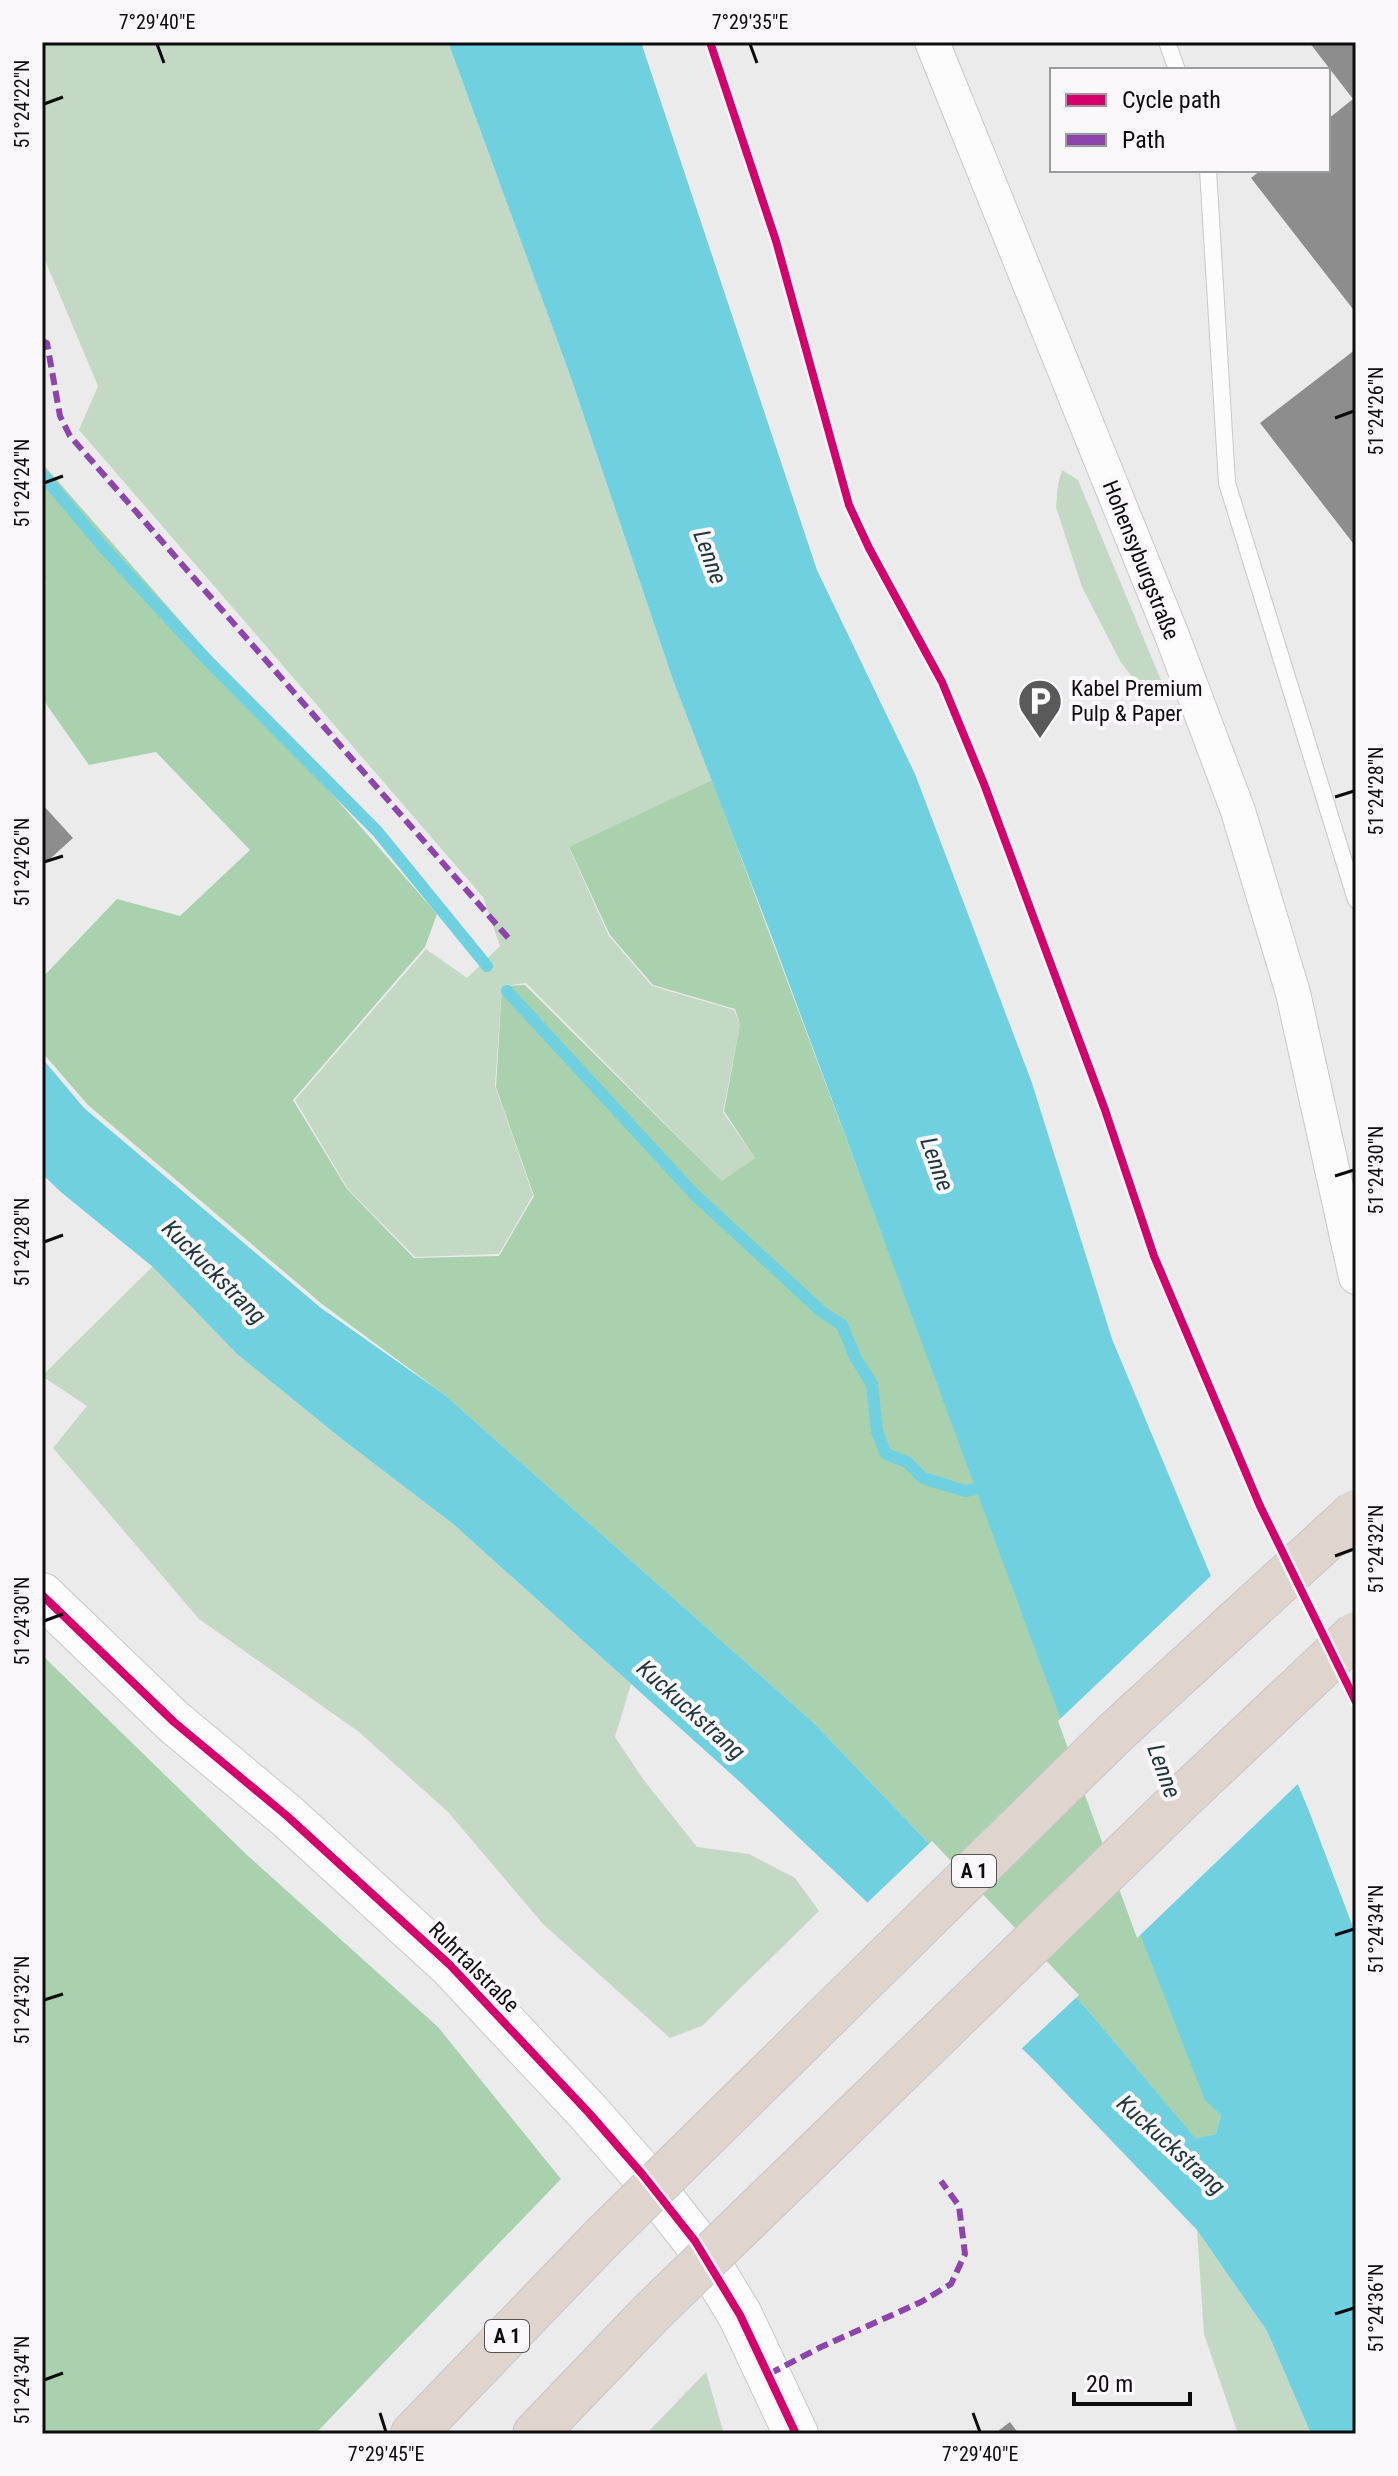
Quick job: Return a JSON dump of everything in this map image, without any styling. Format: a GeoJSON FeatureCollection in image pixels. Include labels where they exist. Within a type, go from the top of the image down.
{"type":"FeatureCollection","features":[{"type":"Feature","properties":{"kind":"highway","name":"A 1"},"geometry":{"type":"LineString","coordinates":[[413,2434],[601,2239],[1116,1732],[1356,1512]]}},
{"type":"Feature","properties":{"kind":"highway"},"geometry":{"type":"LineString","coordinates":[[535,2434],[651,2313],[1183,1797],[1356,1634]]}},
{"type":"Feature","properties":{"kind":"main road","name":"Ruhrtalstraße"},"geometry":{"type":"LineString","coordinates":[[42,1595],[174,1722],[287,1816],[450,1965],[589,2113],[695,2241],[740,2315],[796,2434]]}},
{"type":"Feature","properties":{"kind":"street","name":"Hohensyburgstraße"},"geometry":{"type":"LineString","coordinates":[[932,42],[1171,633],[1238,811],[1293,993],[1356,1277]]}},
{"type":"Feature","properties":{"kind":"lane"},"geometry":{"type":"LineString","coordinates":[[1167,42],[1176,68]]}},
{"type":"Feature","properties":{"kind":"lane"},"geometry":{"type":"LineString","coordinates":[[1208,172],[1227,483],[1356,900]]}},
{"type":"Feature","properties":{"kind":"green space"},"geometry":{"type":"Polygon","coordinates":[[[42,42],[448,42],[571,378],[673,680],[712,780],[569,848],[609,936],[652,986],[734,1010],[740,1025],[723,1112],[755,1158],[723,1182],[526,983],[502,986],[495,1086],[533,1195],[499,1254],[415,1257],[348,1189],[295,1100],[426,949],[467,978],[500,946],[483,897],[79,430],[98,386],[42,253],[42,42]]]}},
{"type":"Feature","properties":{"kind":"green space"},"geometry":{"type":"Polygon","coordinates":[[[42,463],[437,914],[425,947],[293,1100],[347,1189],[414,1258],[499,1256],[534,1196],[496,1087],[502,986],[525,985],[722,1181],[755,1158],[724,1111],[740,1025],[735,1009],[653,985],[610,935],[569,847],[712,780],[987,1515],[1221,2115],[1216,2134],[1196,2140],[1085,2007],[814,1723],[445,1395],[322,1304],[88,1105],[42,1052],[42,978],[117,899],[180,916],[250,850],[156,752],[89,765],[42,698],[42,588],[46,583],[42,576],[42,463]]]}},
{"type":"Feature","properties":{"kind":"green space"},"geometry":{"type":"Polygon","coordinates":[[[1062,470],[1078,480],[1163,685],[1150,701],[1120,661],[1082,587],[1056,507],[1062,470]]]}},
{"type":"Feature","properties":{"kind":"green space"},"geometry":{"type":"Polygon","coordinates":[[[153,1266],[237,1354],[452,1523],[631,1684],[615,1737],[643,1779],[697,1847],[749,1854],[795,1878],[819,1911],[702,2026],[670,2038],[543,1924],[448,1812],[359,1732],[199,1619],[53,1448],[87,1406],[42,1376],[153,1266]]]}},
{"type":"Feature","properties":{"kind":"green space"},"geometry":{"type":"Polygon","coordinates":[[[42,1655],[247,1855],[438,2027],[561,2179],[315,2434],[42,2434],[42,1655]]]}},
{"type":"Feature","properties":{"kind":"green space"},"geometry":{"type":"Polygon","coordinates":[[[1197,2230],[1267,2331],[1311,2434],[1238,2434],[1204,2334],[1197,2230]]]}},
{"type":"Feature","properties":{"kind":"green space"},"geometry":{"type":"Polygon","coordinates":[[[706,2372],[724,2434],[646,2434],[706,2372]]]}},
{"type":"Feature","properties":{"kind":"water"},"geometry":{"type":"Polygon","coordinates":[[[448,42],[641,42],[817,570],[915,774],[1032,1083],[1112,1339],[1309,1811],[1356,1935],[1356,2434],[1311,2434],[1267,2331],[1197,2230],[1036,2062],[740,1782],[452,1523],[237,1354],[153,1267],[42,1174],[42,1058],[84,1108],[321,1308],[445,1395],[814,1723],[1085,2007],[1196,2139],[1216,2134],[1221,2115],[1205,2100],[1147,1952],[770,932],[673,680],[571,378],[448,42]]]}},
{"type":"Feature","properties":{"kind":"pier"},"geometry":{"type":"Polygon","coordinates":[[[1214,1573],[1301,1781],[1137,1938],[1058,1721],[1214,1573]]]}},
{"type":"Feature","properties":{"kind":"pier"},"geometry":{"type":"Polygon","coordinates":[[[932,1841],[1079,1995],[1019,2051],[865,1905],[932,1841]]]}},
{"type":"Feature","properties":{"kind":"building"},"geometry":{"type":"Polygon","coordinates":[[[1309,42],[1356,42],[1356,313],[1251,178],[1258,172],[1330,172],[1330,117],[1353,99],[1309,42]]]}},
{"type":"Feature","properties":{"kind":"building"},"geometry":{"type":"Polygon","coordinates":[[[1356,349],[1356,547],[1260,423],[1356,349]]]}},
{"type":"Feature","properties":{"kind":"building"},"geometry":{"type":"Polygon","coordinates":[[[42,804],[73,838],[42,866],[42,804]]]}},
{"type":"Feature","properties":{"kind":"building"},"geometry":{"type":"Polygon","coordinates":[[[1010,2422],[1019,2434],[994,2434],[1010,2422]]]}},
{"type":"Feature","properties":{"kind":"waterway"},"geometry":{"type":"LineString","coordinates":[[42,474],[103,547],[210,663],[377,831],[487,966]]}},
{"type":"Feature","properties":{"kind":"waterway"},"geometry":{"type":"LineString","coordinates":[[507,991],[694,1194],[822,1312],[842,1325],[855,1357],[872,1384],[877,1431],[886,1454],[907,1462],[923,1478],[965,1491],[993,1486]]}},
{"type":"Feature","properties":{"kind":"marked path"},"geometry":{"type":"LineString","coordinates":[[42,341],[47,343],[60,416],[70,436],[511,941]]}},
{"type":"Feature","properties":{"kind":"marked path"},"geometry":{"type":"LineString","coordinates":[[769,2374],[921,2302],[951,2284],[965,2254],[959,2206],[941,2181]]}},
{"type":"Feature","properties":{"kind":"cycle path"},"geometry":{"type":"LineString","coordinates":[[710,42],[776,241],[849,505],[942,682],[984,784],[1105,1110],[1154,1256],[1260,1506],[1356,1702]]}},
{"type":"Feature","properties":{"kind":"cycle path"},"geometry":{"type":"LineString","coordinates":[[42,1595],[174,1722],[287,1816],[450,1965],[589,2113],[695,2241],[740,2315],[796,2434]]}},
{"type":"Feature","properties":{"kind":"place","name":"Kabel Premium Pulp & Paper"},"geometry":{"type":"Point","coordinates":[1040,740]}},
{"type":"Feature","properties":{"kind":"water label","name":"Lenne"},"geometry":{"type":"Point","coordinates":[710,557]}},
{"type":"Feature","properties":{"kind":"water label","name":"Lenne"},"geometry":{"type":"Point","coordinates":[937,1164]}},
{"type":"Feature","properties":{"kind":"water label","name":"Kuckuckstrang"},"geometry":{"type":"Point","coordinates":[214,1272]}},
{"type":"Feature","properties":{"kind":"water label","name":"Kuckuckstrang"},"geometry":{"type":"Point","coordinates":[691,1710]}},
{"type":"Feature","properties":{"kind":"water label","name":"Lenne"},"geometry":{"type":"Point","coordinates":[1164,1771]}},
{"type":"Feature","properties":{"kind":"water label","name":"Kuckuckstrang"},"geometry":{"type":"Point","coordinates":[1171,2145]}}]}
